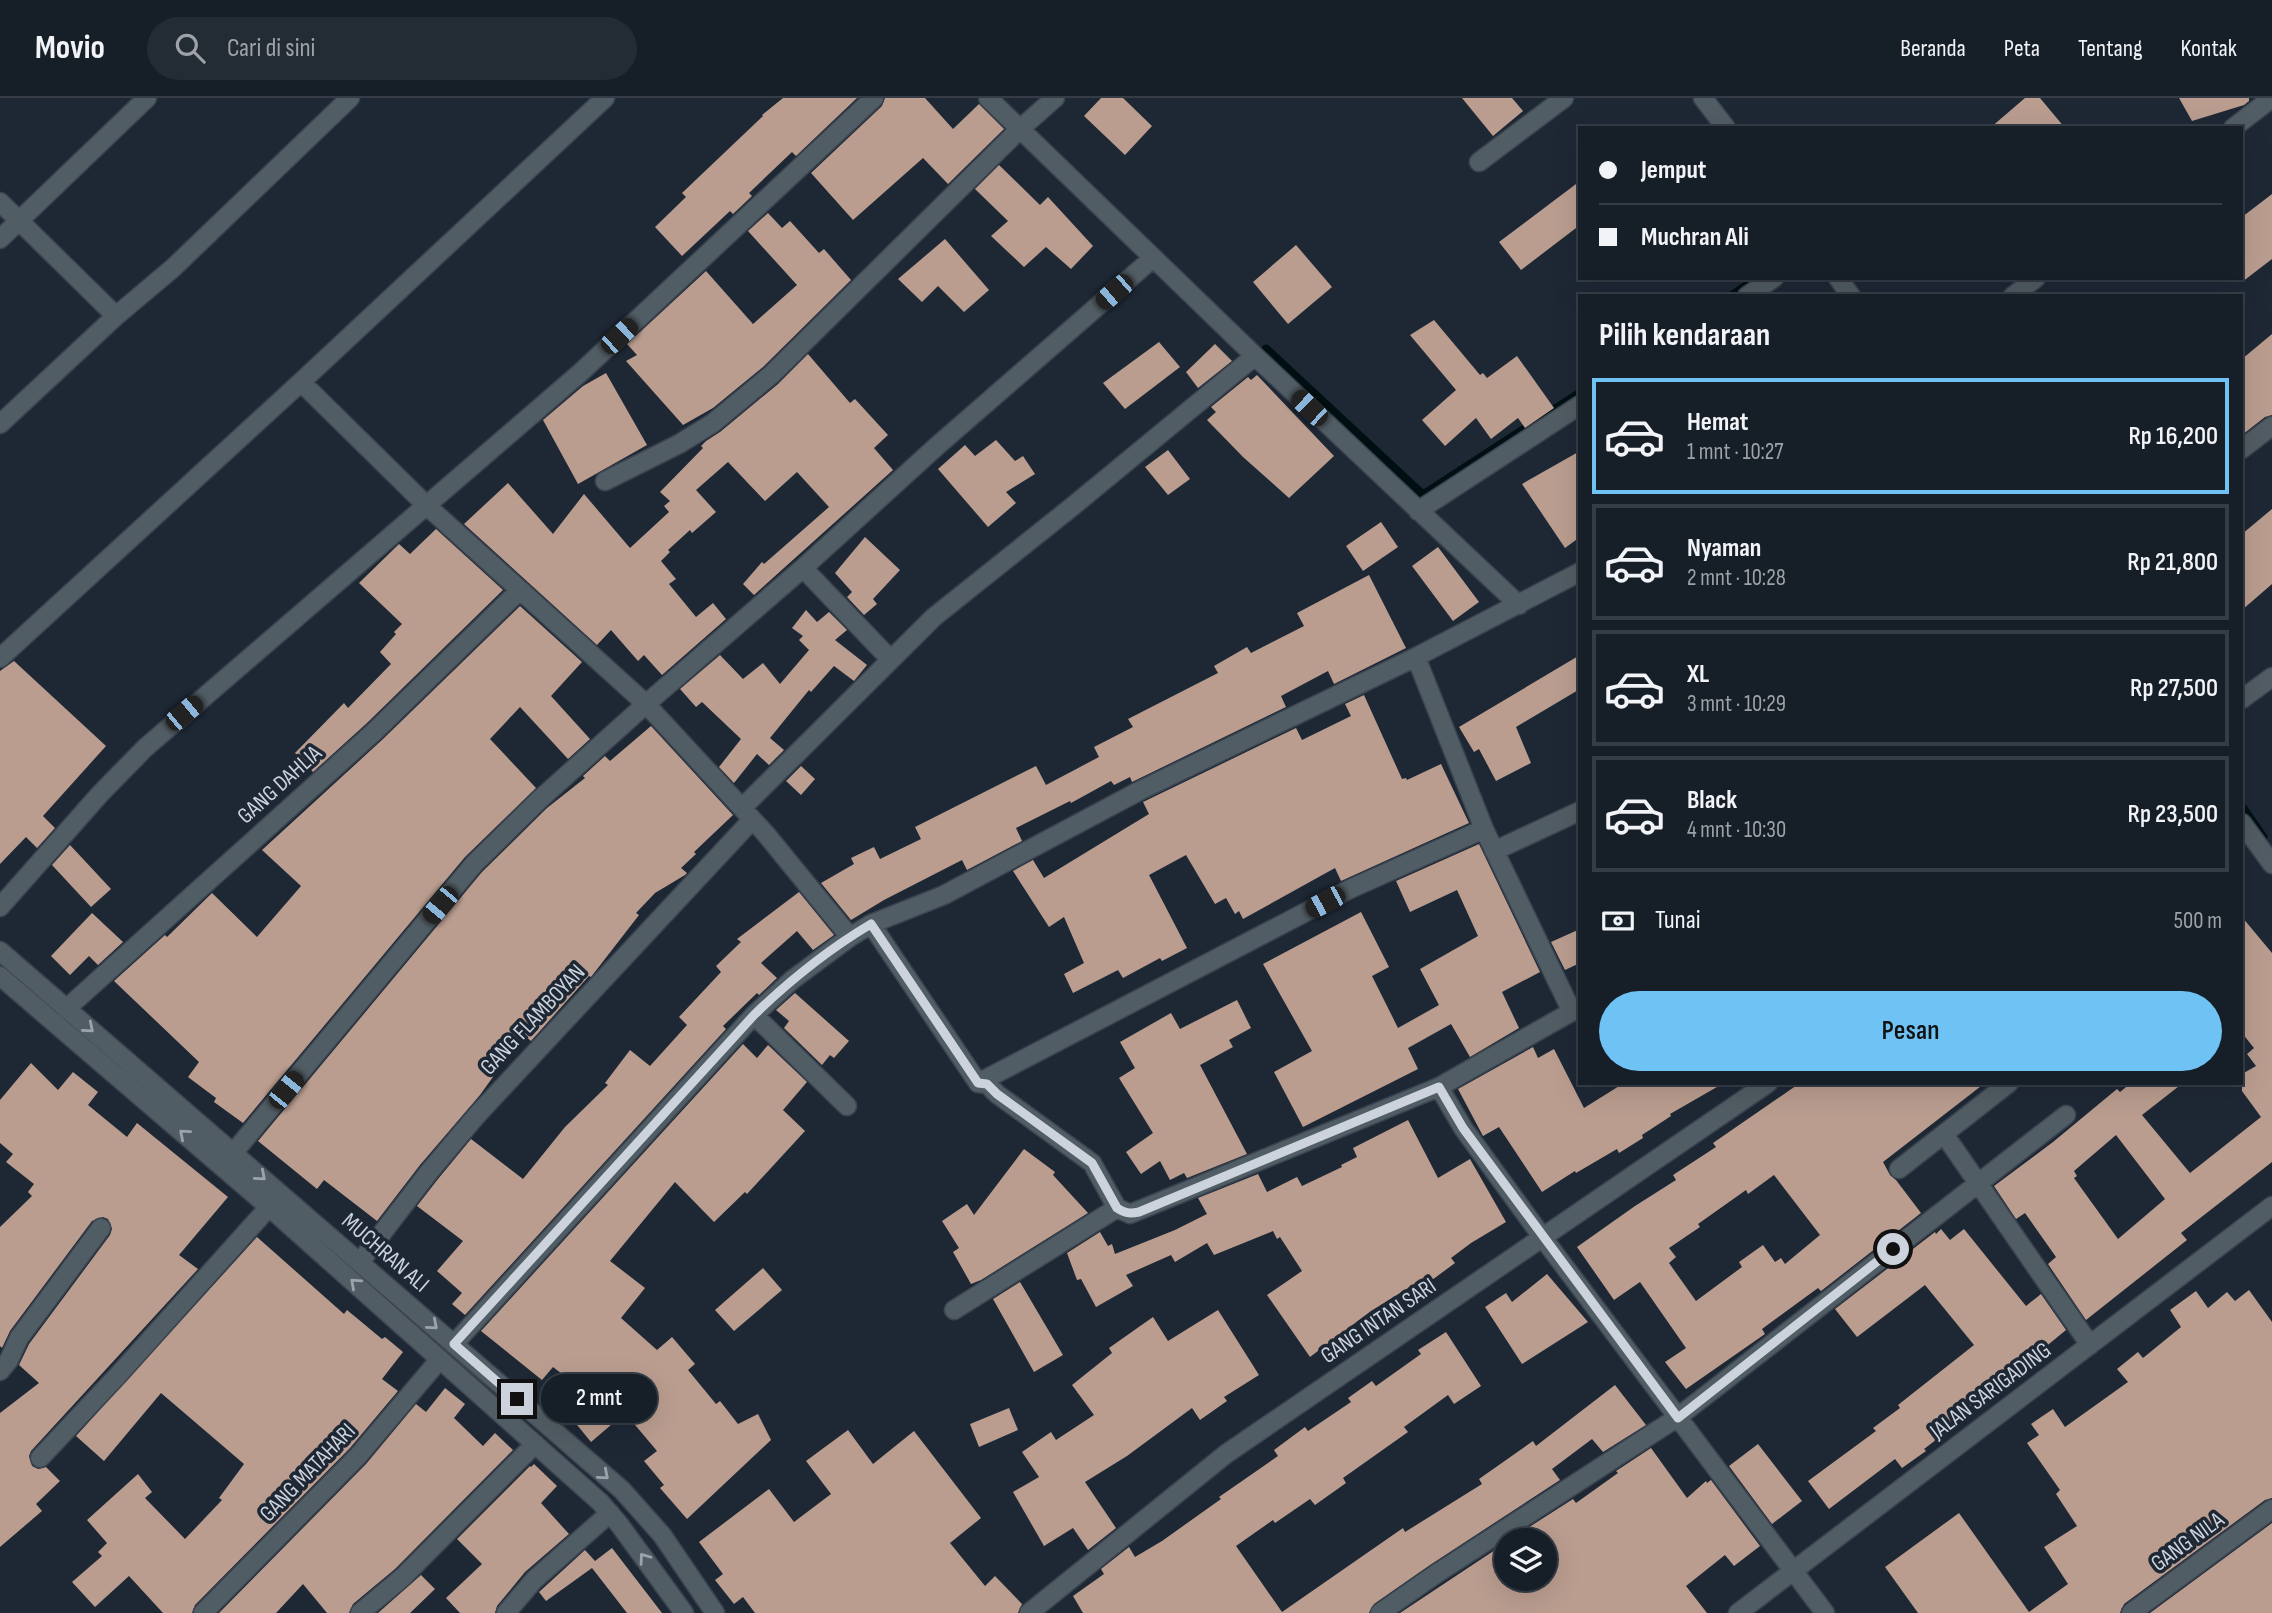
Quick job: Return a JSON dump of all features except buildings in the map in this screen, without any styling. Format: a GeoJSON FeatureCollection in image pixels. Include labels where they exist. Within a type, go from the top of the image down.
{"type":"FeatureCollection","features":[{"type":"Feature","properties":{"kind":"street"},"geometry":{"type":"LineString","coordinates":[[0,239],[147,98]]}},
{"type":"Feature","properties":{"kind":"street"},"geometry":{"type":"LineString","coordinates":[[0,424],[116,316],[173,268],[350,98]]}},
{"type":"Feature","properties":{"kind":"street"},"geometry":{"type":"LineString","coordinates":[[0,658],[605,98]]}},
{"type":"Feature","properties":{"kind":"street"},"geometry":{"type":"LineString","coordinates":[[0,907],[100,794],[145,748],[580,373],[874,98]]}},
{"type":"Feature","properties":{"kind":"street"},"geometry":{"type":"LineString","coordinates":[[988,98],[1518,605]]}},
{"type":"Feature","properties":{"kind":"street"},"geometry":{"type":"LineString","coordinates":[[605,481],[679,444],[713,423],[771,375],[1020,129],[1055,98]]}},
{"type":"Feature","properties":{"kind":"street"},"geometry":{"type":"LineString","coordinates":[[1479,162],[1564,98]]}},
{"type":"Feature","properties":{"kind":"street"},"geometry":{"type":"LineString","coordinates":[[1703,98],[1724,126]]}},
{"type":"Feature","properties":{"kind":"street"},"geometry":{"type":"LineString","coordinates":[[2236,126],[2272,98]]}},
{"type":"Feature","properties":{"kind":"street"},"geometry":{"type":"LineString","coordinates":[[0,202],[116,316]]}},
{"type":"Feature","properties":{"kind":"street"},"geometry":{"type":"LineString","coordinates":[[234,1152],[474,864],[539,800],[1153,258]]}},
{"type":"Feature","properties":{"kind":"street"},"geometry":{"type":"LineString","coordinates":[[1750,294],[1771,280]]}},
{"type":"Feature","properties":{"kind":"street"},"geometry":{"type":"LineString","coordinates":[[2016,294],[2033,280]]}},
{"type":"Feature","properties":{"kind":"street","name":"GANG FLAMBOYAN"},"geometry":{"type":"LineString","coordinates":[[360,1262],[469,1123],[890,659],[934,617],[1255,356]]}},
{"type":"Feature","properties":{"kind":"street"},"geometry":{"type":"LineString","coordinates":[[301,382],[426,505],[646,704],[747,814],[850,937]]}},
{"type":"Feature","properties":{"kind":"street"},"geometry":{"type":"LineString","coordinates":[[1418,511],[1578,406]]}},
{"type":"Feature","properties":{"kind":"street"},"geometry":{"type":"LineString","coordinates":[[2243,449],[2272,426]]}},
{"type":"Feature","properties":{"kind":"street"},"geometry":{"type":"LineString","coordinates":[[803,568],[890,659]]}},
{"type":"Feature","properties":{"kind":"street"},"geometry":{"type":"LineString","coordinates":[[454,1344],[754,1015],[792,980],[850,937],[871,924],[944,895],[1141,790],[1416,657],[1578,573]]}},
{"type":"Feature","properties":{"kind":"street","name":"GANG DAHLIA"},"geometry":{"type":"LineString","coordinates":[[66,1009],[375,731],[519,591]]}},
{"type":"Feature","properties":{"kind":"street"},"geometry":{"type":"LineString","coordinates":[[871,924],[978,1083],[987,1084],[1092,1163],[1117,1208],[1130,1214],[1439,1087],[1576,1009],[1483,829],[1416,657]]}},
{"type":"Feature","properties":{"kind":"street"},"geometry":{"type":"LineString","coordinates":[[2243,698],[2272,677]]}},
{"type":"Feature","properties":{"kind":"street"},"geometry":{"type":"LineString","coordinates":[[1494,851],[1578,812]]}},
{"type":"Feature","properties":{"kind":"street"},"geometry":{"type":"LineString","coordinates":[[2243,824],[2272,864]]}},
{"type":"Feature","properties":{"kind":"street"},"geometry":{"type":"LineString","coordinates":[[978,1083],[1350,889],[1483,829]]}},
{"type":"Feature","properties":{"kind":"street","name":"MUCHRAN ALI"},"geometry":{"type":"LineString","coordinates":[[0,951],[631,1499],[662,1535],[715,1613]]}},
{"type":"Feature","properties":{"kind":"street","name":"MUCHRAN ALI"},"geometry":{"type":"LineString","coordinates":[[0,976],[269,1207],[610,1513],[684,1613]]}},
{"type":"Feature","properties":{"kind":"street"},"geometry":{"type":"LineString","coordinates":[[754,1015],[847,1106]]}},
{"type":"Feature","properties":{"kind":"street","name":"GANG INTAN SARI"},"geometry":{"type":"LineString","coordinates":[[1029,1613],[1226,1454],[1765,1085]]}},
{"type":"Feature","properties":{"kind":"street"},"geometry":{"type":"LineString","coordinates":[[1899,1169],[2006,1085]]}},
{"type":"Feature","properties":{"kind":"street"},"geometry":{"type":"LineString","coordinates":[[1439,1087],[1463,1128],[1543,1238],[1825,1613]]}},
{"type":"Feature","properties":{"kind":"street"},"geometry":{"type":"LineString","coordinates":[[1380,1613],[1678,1418],[2066,1115]]}},
{"type":"Feature","properties":{"kind":"street"},"geometry":{"type":"LineString","coordinates":[[1944,1134],[2090,1345]]}},
{"type":"Feature","properties":{"kind":"street","name":"JALAN SARIGADING"},"geometry":{"type":"LineString","coordinates":[[1738,1613],[2272,1206]]}},
{"type":"Feature","properties":{"kind":"street"},"geometry":{"type":"LineString","coordinates":[[40,1458],[269,1207]]}},
{"type":"Feature","properties":{"kind":"street"},"geometry":{"type":"LineString","coordinates":[[954,1310],[1117,1208]]}},
{"type":"Feature","properties":{"kind":"street"},"geometry":{"type":"LineString","coordinates":[[0,1371],[9,1360],[19,1338],[101,1228]]}},
{"type":"Feature","properties":{"kind":"street","name":"GANG MATAHARI"},"geometry":{"type":"LineString","coordinates":[[203,1613],[358,1456],[440,1359]]}},
{"type":"Feature","properties":{"kind":"street"},"geometry":{"type":"LineString","coordinates":[[360,1613],[413,1568],[535,1444]]}},
{"type":"Feature","properties":{"kind":"street","name":"GANG NILA"},"geometry":{"type":"LineString","coordinates":[[2131,1613],[2272,1509]]}},
{"type":"Feature","properties":{"kind":"street"},"geometry":{"type":"LineString","coordinates":[[506,1613],[534,1580],[610,1513]]}},
{"type":"Feature","properties":{"kind":"waterway"},"geometry":{"type":"LineString","coordinates":[[1734,294],[1751,283]]}},
{"type":"Feature","properties":{"kind":"waterway"},"geometry":{"type":"LineString","coordinates":[[1266,349],[1423,495],[1578,394]]}},
{"type":"Feature","properties":{"kind":"waterway"},"geometry":{"type":"LineString","coordinates":[[2243,808],[2263,837]]}},
{"type":"Feature","properties":{"kind":"route"},"geometry":{"type":"LineString","coordinates":[[517,1399],[454,1344],[754,1015],[792,980],[871,924],[978,1083],[987,1084],[1092,1163],[1117,1208],[1130,1214],[1439,1087],[1463,1128],[1678,1418],[1893,1249]]}}]}
